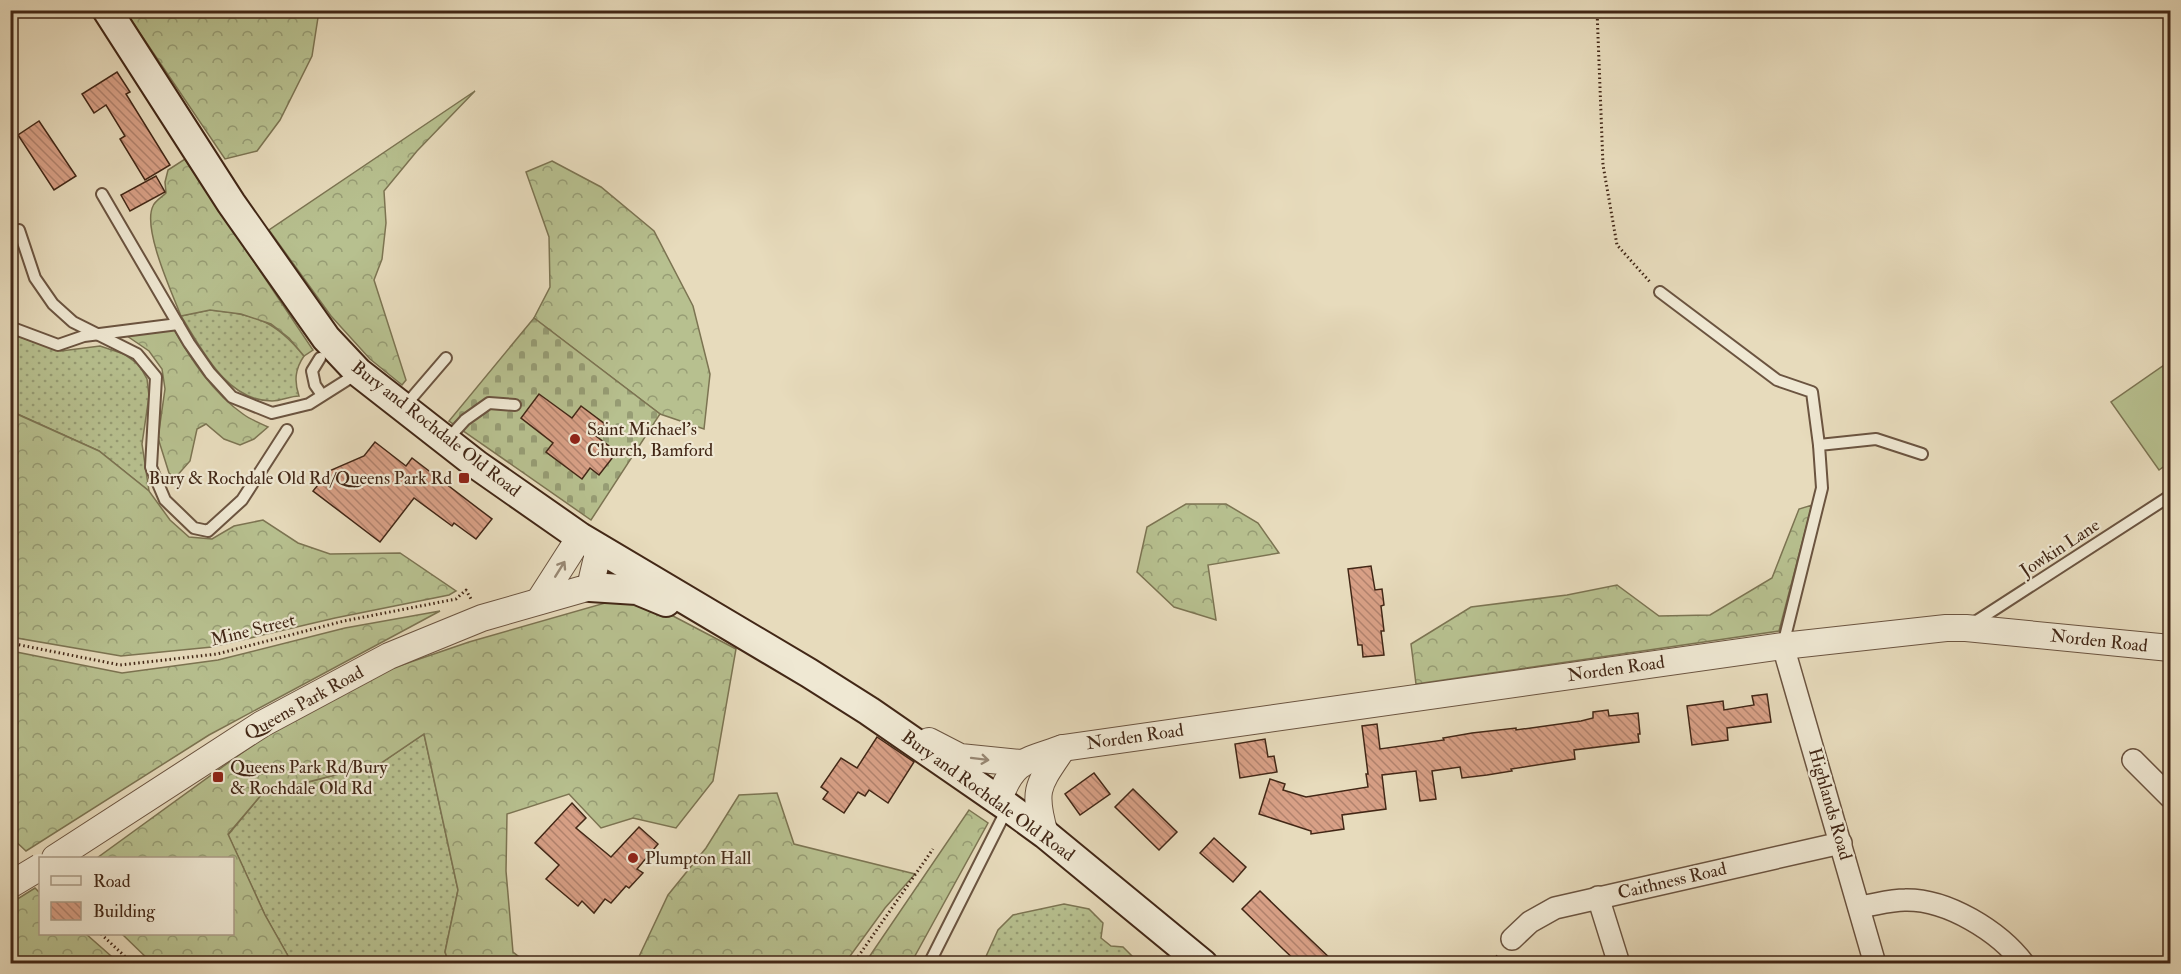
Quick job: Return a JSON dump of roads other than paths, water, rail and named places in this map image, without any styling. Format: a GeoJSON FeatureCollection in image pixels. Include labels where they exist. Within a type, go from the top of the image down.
{"type":"FeatureCollection","features":[{"type":"Feature","properties":{"kind":"main road","name":"Bury and Rochdale Old Road"},"geometry":{"type":"LineString","coordinates":[[107,10],[231,203],[326,338],[358,372],[477,465],[590,543],[763,645],[869,711],[1003,804],[1045,834],[1203,963]]}},
{"type":"Feature","properties":{"kind":"main road","name":"Bury and Rochdale Old Road"},"geometry":{"type":"LineString","coordinates":[[590,587],[637,590],[683,610],[737,640],[763,645]]}},
{"type":"Feature","properties":{"kind":"street"},"geometry":{"type":"LineString","coordinates":[[590,543],[590,587]]}},
{"type":"Feature","properties":{"kind":"street"},"geometry":{"type":"LineString","coordinates":[[539,601],[590,543]]}},
{"type":"Feature","properties":{"kind":"street","name":"Queens Park Road"},"geometry":{"type":"LineString","coordinates":[[57,857],[262,724],[389,656],[482,618],[590,587]]}},
{"type":"Feature","properties":{"kind":"street","name":"Norden Road"},"geometry":{"type":"LineString","coordinates":[[1021,763],[1063,748],[1783,646],[1946,628],[2170,648]]}},
{"type":"Feature","properties":{"kind":"street","name":"Highlands Road"},"geometry":{"type":"LineString","coordinates":[[1783,646],[1875,963]]}},
{"type":"Feature","properties":{"kind":"street"},"geometry":{"type":"LineString","coordinates":[[869,711],[960,756],[1021,763]]}},
{"type":"Feature","properties":{"kind":"street"},"geometry":{"type":"LineString","coordinates":[[1045,834],[1037,807],[1038,791],[1044,776],[1063,748]]}},
{"type":"Feature","properties":{"kind":"street","name":"Norden Road"},"geometry":{"type":"LineString","coordinates":[[1003,804],[1063,748]]}},
{"type":"Feature","properties":{"kind":"street"},"geometry":{"type":"LineString","coordinates":[[2133,760],[2170,797]]}},
{"type":"Feature","properties":{"kind":"street"},"geometry":{"type":"LineString","coordinates":[[1003,804],[1006,780],[1021,763]]}},
{"type":"Feature","properties":{"kind":"street","name":"Caithness Road"},"geometry":{"type":"LineString","coordinates":[[1512,939],[1530,922],[1555,908],[1841,843]]}},
{"type":"Feature","properties":{"kind":"street"},"geometry":{"type":"LineString","coordinates":[[10,885],[39,868]]}},
{"type":"Feature","properties":{"kind":"street"},"geometry":{"type":"LineString","coordinates":[[1598,897],[1619,963]]}},
{"type":"Feature","properties":{"kind":"street"},"geometry":{"type":"LineString","coordinates":[[1859,907],[1906,900],[1958,912],[1996,934],[2024,963]]}},
{"type":"Feature","properties":{"kind":"lane"},"geometry":{"type":"LineString","coordinates":[[102,194],[178,324],[210,372],[232,397],[272,413],[309,404],[358,372]]}},
{"type":"Feature","properties":{"kind":"lane"},"geometry":{"type":"LineString","coordinates":[[19,230],[35,278],[53,304],[73,322],[137,354],[156,377],[151,467],[165,500],[194,528],[208,531],[242,500],[287,430]]}},
{"type":"Feature","properties":{"kind":"lane"},"geometry":{"type":"LineString","coordinates":[[1660,292],[1777,380],[1812,392],[1822,488],[1783,646]]}},
{"type":"Feature","properties":{"kind":"lane"},"geometry":{"type":"LineString","coordinates":[[10,327],[58,345],[84,336],[178,324]]}},
{"type":"Feature","properties":{"kind":"lane"},"geometry":{"type":"LineString","coordinates":[[320,358],[312,371],[315,385],[322,395]]}},
{"type":"Feature","properties":{"kind":"lane"},"geometry":{"type":"LineString","coordinates":[[403,408],[446,358]]}},
{"type":"Feature","properties":{"kind":"lane"},"geometry":{"type":"LineString","coordinates":[[446,441],[465,420],[489,403],[515,405]]}},
{"type":"Feature","properties":{"kind":"lane"},"geometry":{"type":"LineString","coordinates":[[1819,445],[1876,438],[1922,454]]}},
{"type":"Feature","properties":{"kind":"lane","name":"Jowkin Lane"},"geometry":{"type":"LineString","coordinates":[[1966,628],[2170,496]]}},
{"type":"Feature","properties":{"kind":"lane"},"geometry":{"type":"LineString","coordinates":[[929,963],[1003,804]]}},
{"type":"Feature","properties":{"kind":"place","name":"Saint Michael's Church, Bamford"},"geometry":{"type":"Point","coordinates":[575,439]}},
{"type":"Feature","properties":{"kind":"place","name":"Bury & Rochdale Old Rd/Queens Park Rd"},"geometry":{"type":"Point","coordinates":[464,478]}},
{"type":"Feature","properties":{"kind":"place","name":"Queens Park Rd/Bury & Rochdale Old Rd"},"geometry":{"type":"Point","coordinates":[218,777]}},
{"type":"Feature","properties":{"kind":"place","name":"Plumpton Hall"},"geometry":{"type":"Point","coordinates":[633,858]}}]}
